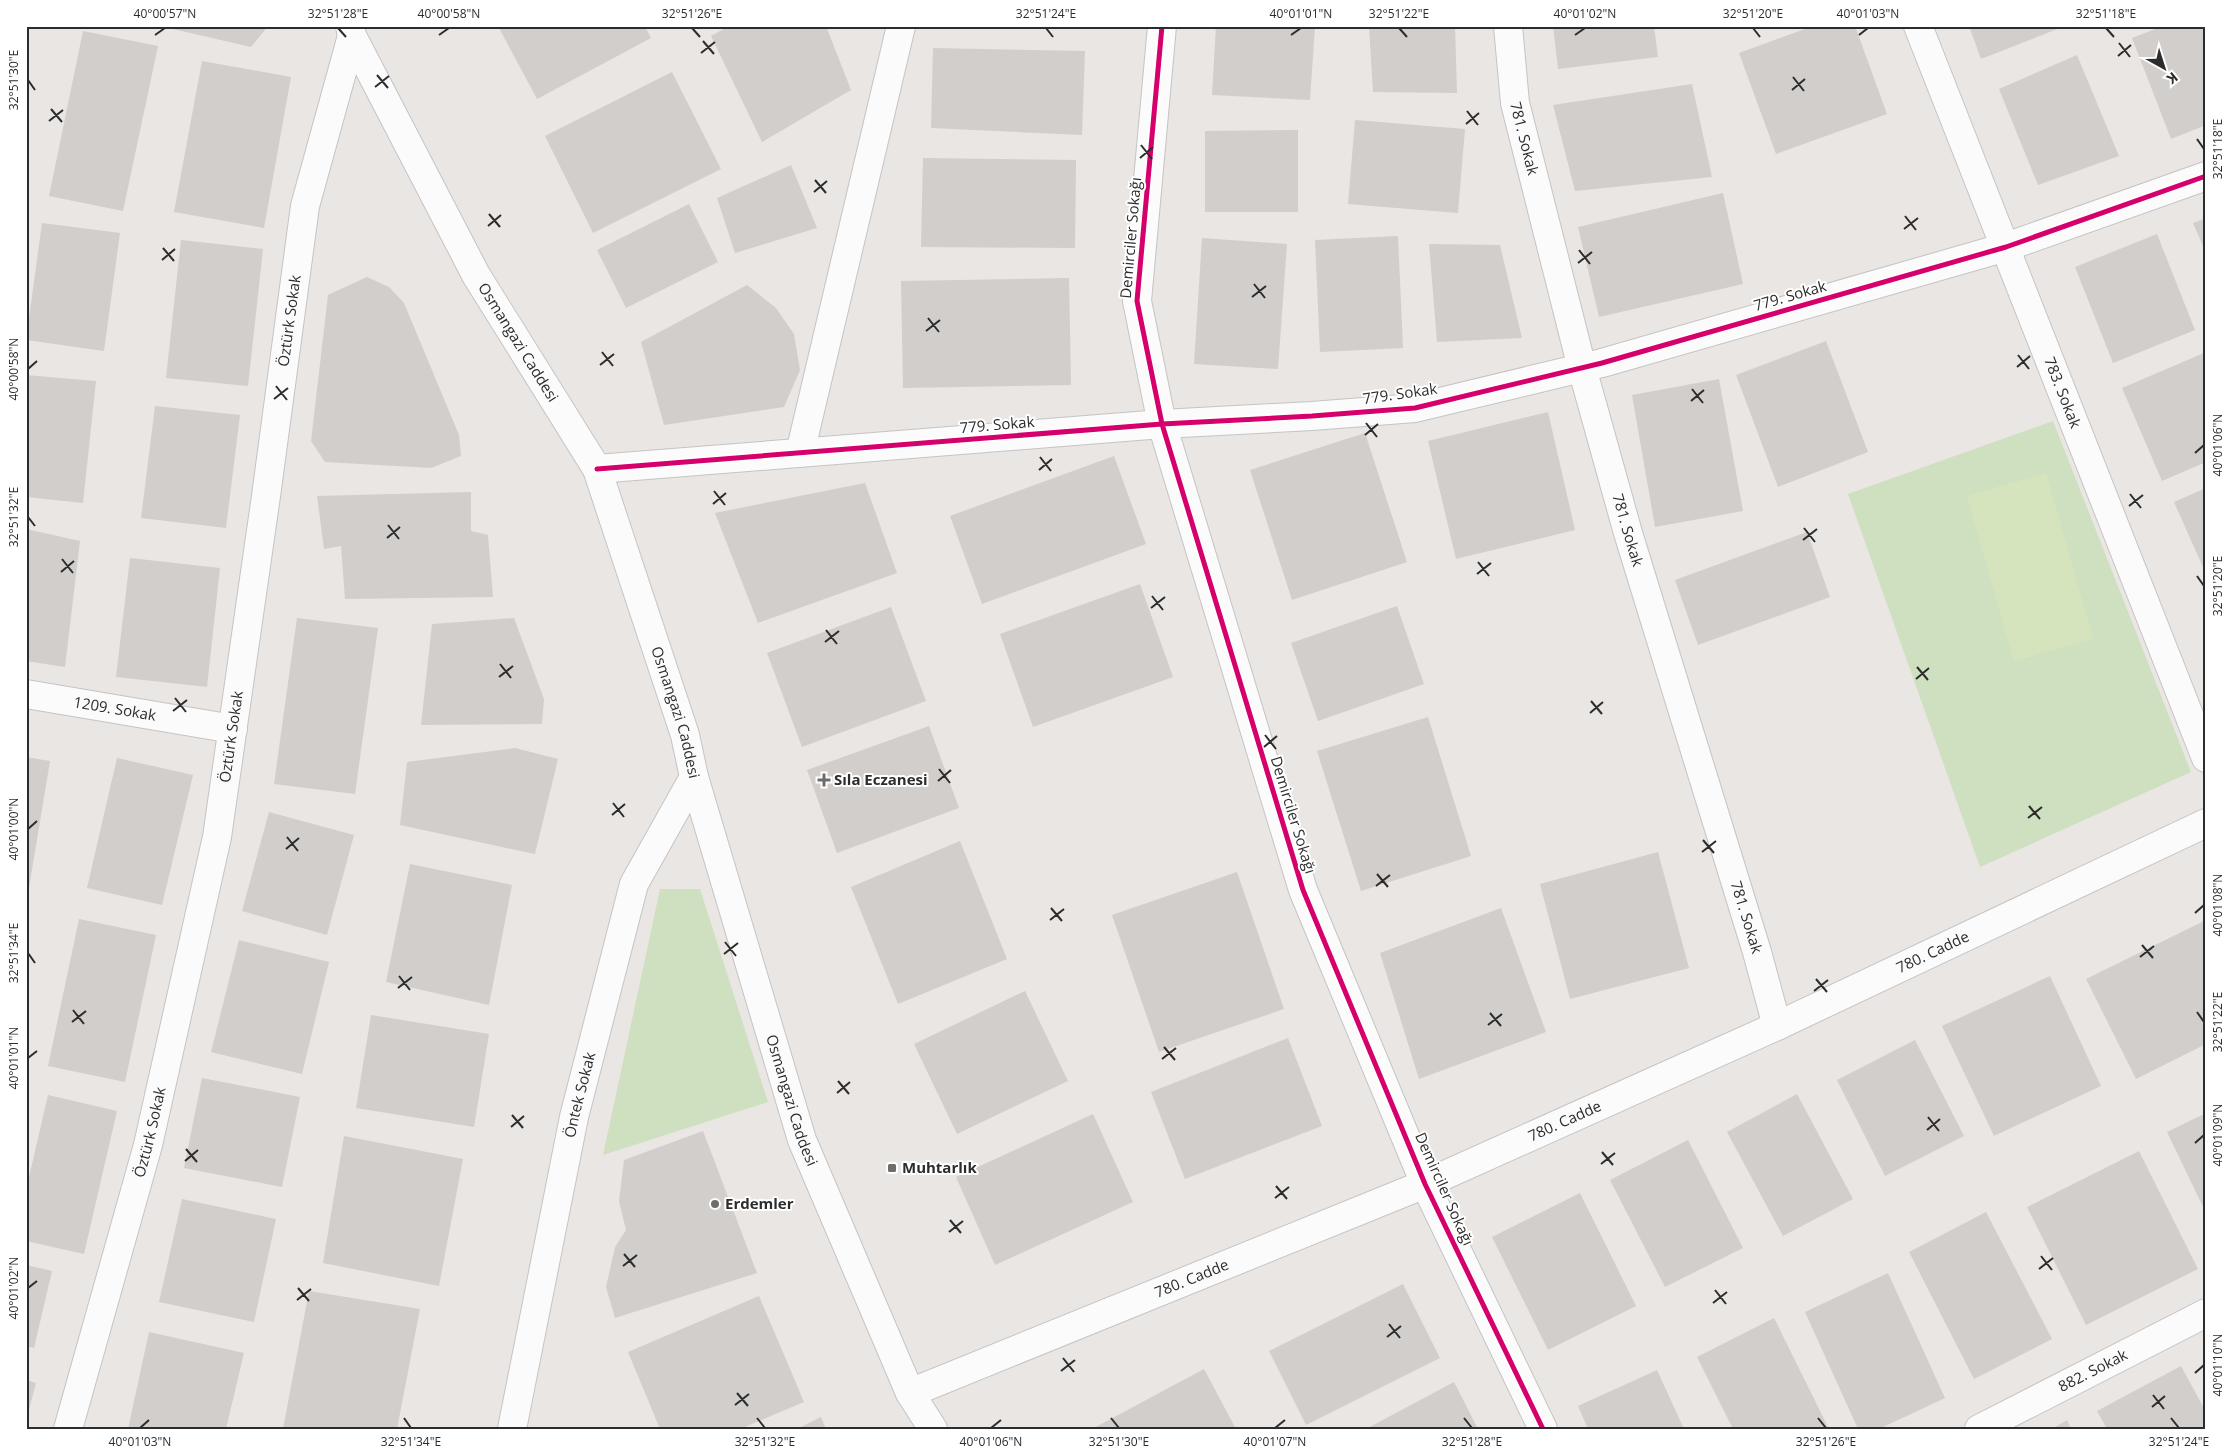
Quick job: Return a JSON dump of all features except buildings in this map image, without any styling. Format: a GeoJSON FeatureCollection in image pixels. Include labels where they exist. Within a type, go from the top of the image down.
{"type":"FeatureCollection","features":[{"type":"Feature","properties":{"kind":"street"},"geometry":{"type":"LineString","coordinates":[[800,453],[901,26]]}},
{"type":"Feature","properties":{"kind":"street","name":"Demirciler Sokağı"},"geometry":{"type":"LineString","coordinates":[[1162,26],[1137,301],[1162,424],[1303,890],[1425,1184],[1543,1429]]}},
{"type":"Feature","properties":{"kind":"street","name":"781. Sokak"},"geometry":{"type":"LineString","coordinates":[[1508,26],[1515,103],[1582,368],[1628,533],[1758,952],[1777,1026]]}},
{"type":"Feature","properties":{"kind":"street","name":"783. Sokak"},"geometry":{"type":"LineString","coordinates":[[1918,26],[2206,758]]}},
{"type":"Feature","properties":{"kind":"street","name":"Osmangazi Caddesi"},"geometry":{"type":"LineString","coordinates":[[351,31],[476,275],[596,469],[685,735],[694,776],[802,1140],[910,1393],[933,1429]]}},
{"type":"Feature","properties":{"kind":"street","name":"Öztürk Sokak"},"geometry":{"type":"LineString","coordinates":[[68,1429],[148,1144],[217,837],[305,206],[351,31]]}},
{"type":"Feature","properties":{"kind":"street","name":"779. Sokak"},"geometry":{"type":"LineString","coordinates":[[596,469],[1162,424],[1416,408],[1582,368],[2006,247],[2206,176]]}},
{"type":"Feature","properties":{"kind":"street","name":"1209. Sokak"},"geometry":{"type":"LineString","coordinates":[[26,694],[233,729]]}},
{"type":"Feature","properties":{"kind":"street","name":"Öntek Sokak"},"geometry":{"type":"LineString","coordinates":[[512,1429],[574,1117],[634,884],[694,776]]}},
{"type":"Feature","properties":{"kind":"street","name":"780. Cadde"},"geometry":{"type":"LineString","coordinates":[[910,1393],[1425,1184],[1777,1026],[2206,823]]}},
{"type":"Feature","properties":{"kind":"street","name":"882. Sokak"},"geometry":{"type":"LineString","coordinates":[[1979,1429],[2206,1313]]}},
{"type":"Feature","properties":{"kind":"green space"},"geometry":{"type":"Polygon","coordinates":[[[2053,421],[2191,772],[1980,867],[1848,494],[2053,421]]]}},
{"type":"Feature","properties":{"kind":"green space"},"geometry":{"type":"Polygon","coordinates":[[[2046,473],[2093,639],[2014,661],[1967,496],[2046,473]]]}},
{"type":"Feature","properties":{"kind":"green space"},"geometry":{"type":"Polygon","coordinates":[[[660,889],[700,889],[768,1102],[603,1155],[660,889]]]}},
{"type":"Feature","properties":{"kind":"cycle path"},"geometry":{"type":"LineString","coordinates":[[1162,26],[1137,301],[1162,424],[1303,890],[1425,1184],[1543,1429]]}},
{"type":"Feature","properties":{"kind":"cycle path"},"geometry":{"type":"LineString","coordinates":[[597,469],[1162,424],[1415,408],[1602,363],[2006,247],[2206,176]]}},
{"type":"Feature","properties":{"kind":"place","name":"Sıla Eczanesi"},"geometry":{"type":"Point","coordinates":[824,780]}},
{"type":"Feature","properties":{"kind":"place","name":"Muhtarlık"},"geometry":{"type":"Point","coordinates":[892,1168]}},
{"type":"Feature","properties":{"kind":"place","name":"Erdemler"},"geometry":{"type":"Point","coordinates":[715,1204]}}]}
